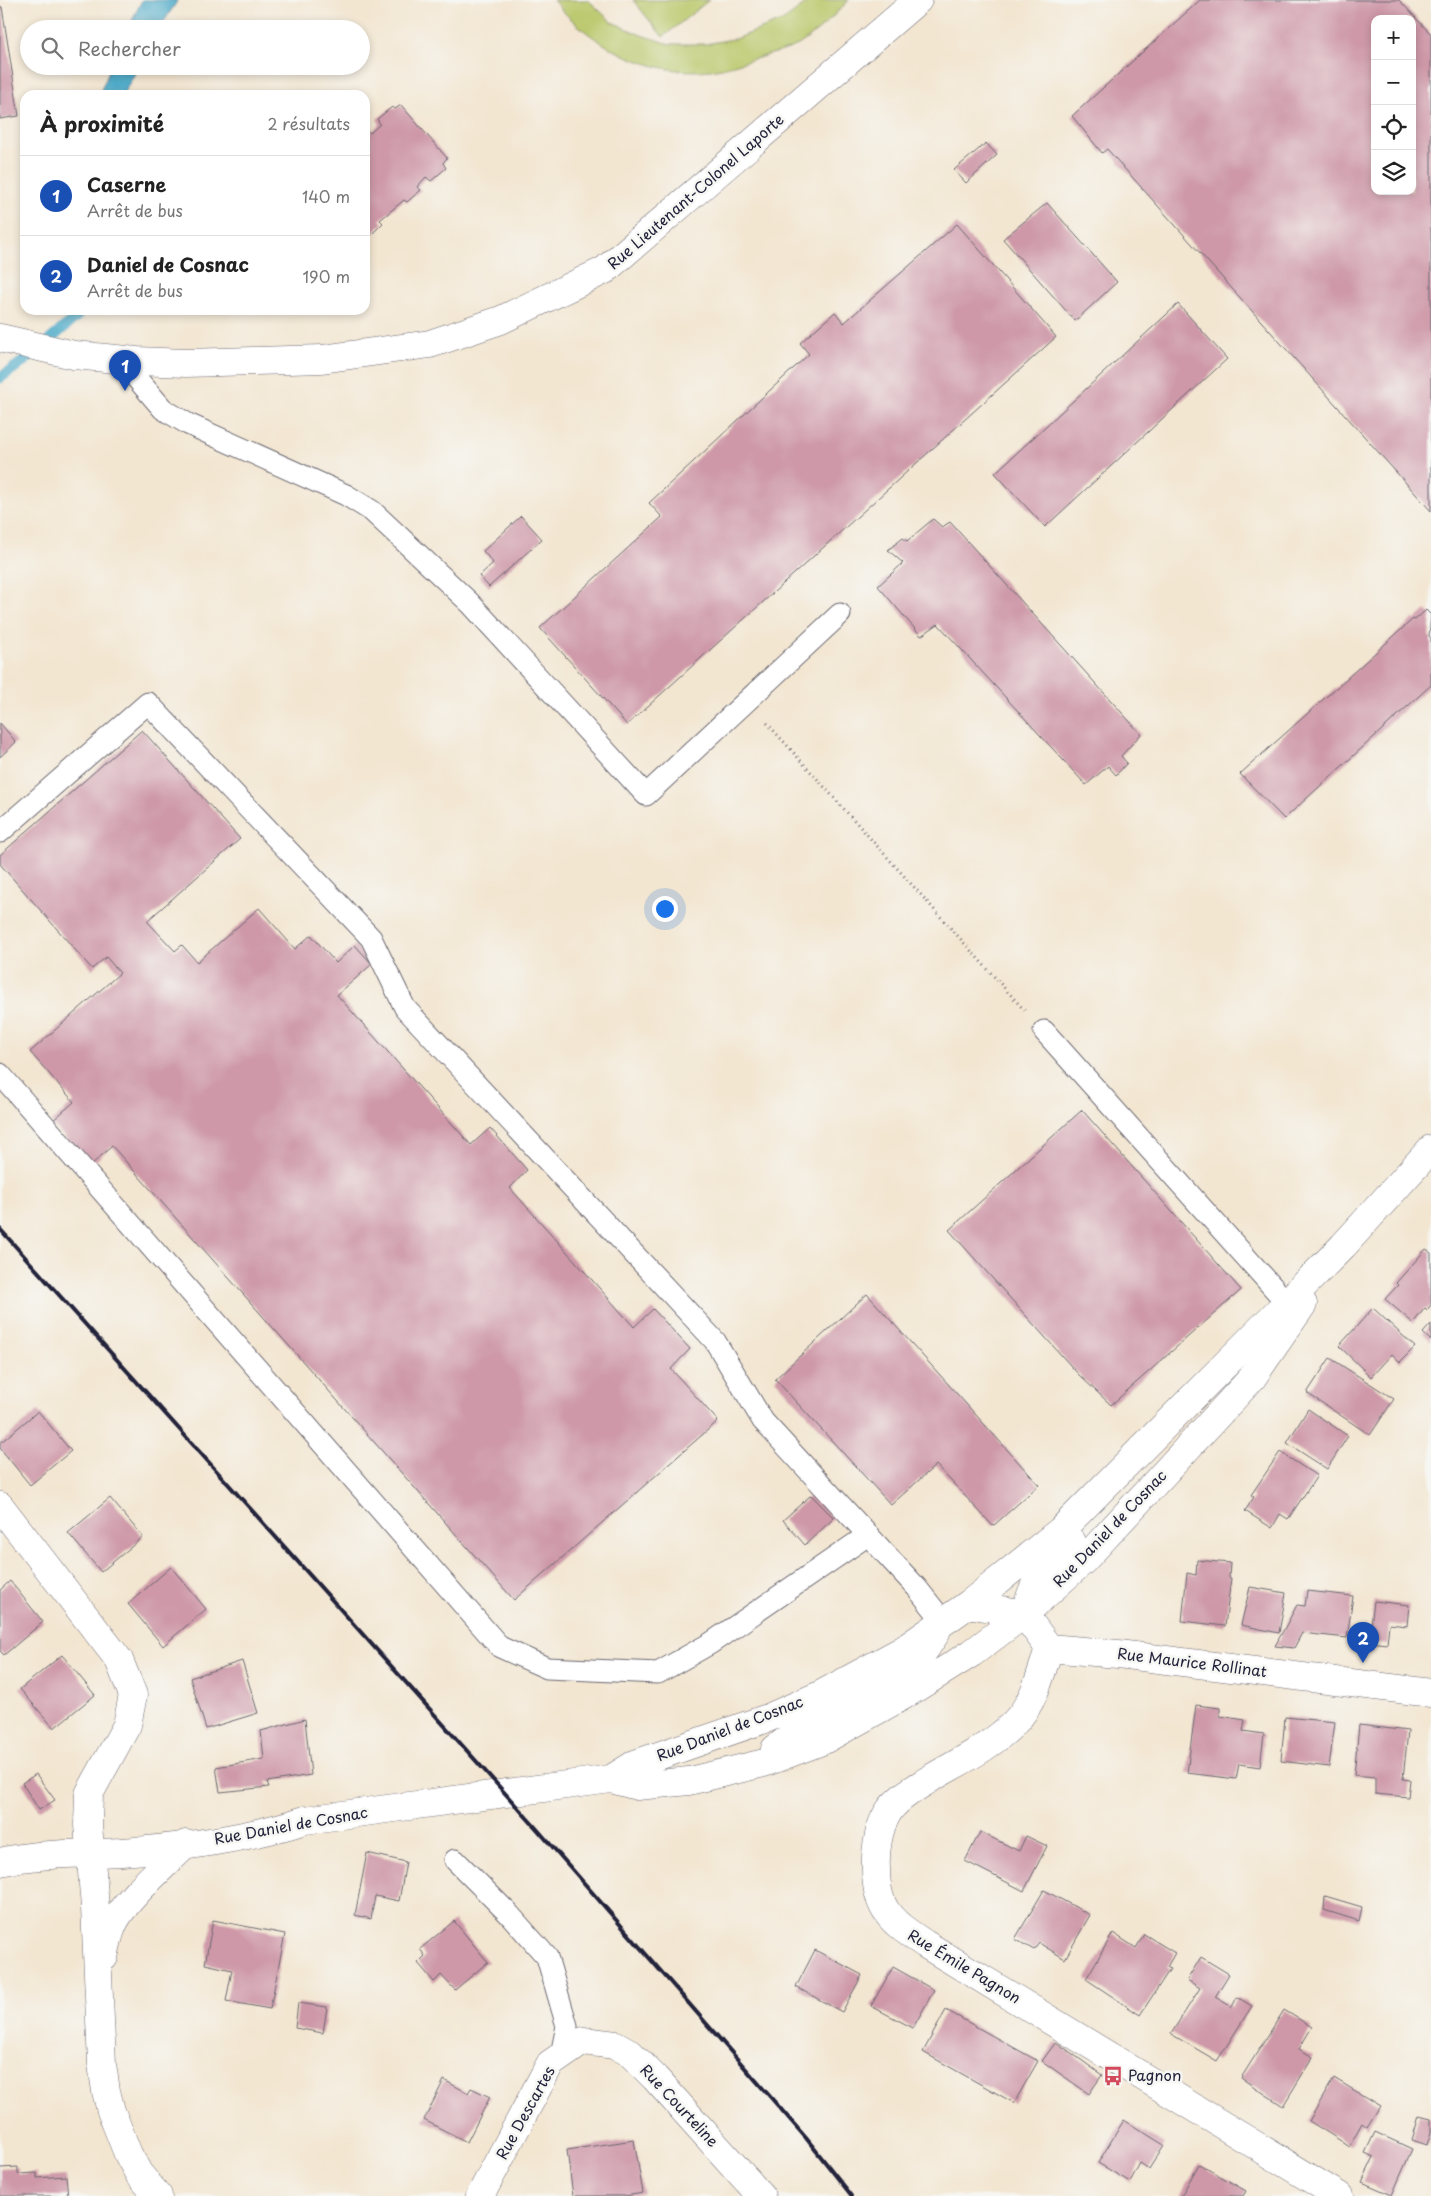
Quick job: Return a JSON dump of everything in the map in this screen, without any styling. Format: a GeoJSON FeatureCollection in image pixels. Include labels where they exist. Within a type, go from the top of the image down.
{"type":"FeatureCollection","features":[{"type":"Feature","properties":{"kind":"street","name":"Rue Lieutenant-Colonel Laporte"},"geometry":{"type":"LineString","coordinates":[[0,338],[74,355],[120,360],[186,363],[322,359],[430,344],[501,320],[605,270],[918,0]]}},
{"type":"Feature","properties":{"kind":"street","name":"Rue Daniel de Cosnac"},"geometry":{"type":"LineString","coordinates":[[0,1862],[54,1854],[139,1850],[186,1844],[274,1831],[305,1820],[611,1778],[634,1764],[768,1718],[820,1694],[903,1650],[969,1604],[1060,1531],[1343,1246],[1431,1149]]}},
{"type":"Feature","properties":{"kind":"street","name":"Rue Daniel de Cosnac"},"geometry":{"type":"LineString","coordinates":[[611,1778],[637,1786],[689,1781],[754,1766],[822,1741],[956,1663],[1024,1614],[1084,1560],[1252,1378],[1343,1246]]}},
{"type":"Feature","properties":{"kind":"street"},"geometry":{"type":"LineString","coordinates":[[1024,1614],[1040,1572],[1211,1403],[1235,1355]]}},
{"type":"Feature","properties":{"kind":"street"},"geometry":{"type":"LineString","coordinates":[[0,1506],[119,1660],[132,1695],[127,1726],[89,1794],[88,1825],[99,1976],[102,2064],[112,2111],[121,2137],[139,2174],[158,2196]]}},
{"type":"Feature","properties":{"kind":"street"},"geometry":{"type":"LineString","coordinates":[[969,1604],[1024,1614],[1049,1648]]}},
{"type":"Feature","properties":{"kind":"street"},"geometry":{"type":"LineString","coordinates":[[754,1766],[797,1732],[914,1666],[944,1621]]}},
{"type":"Feature","properties":{"kind":"street","name":"Rue Maurice Rollinat"},"geometry":{"type":"LineString","coordinates":[[1049,1648],[1128,1655],[1431,1693]]}},
{"type":"Feature","properties":{"kind":"street","name":"Rue Émile Pagnon"},"geometry":{"type":"LineString","coordinates":[[1049,1648],[1033,1694],[1014,1724],[994,1740],[905,1795],[887,1813],[878,1841],[876,1863],[876,1888],[884,1909],[898,1926],[925,1944],[1339,2196]]}},
{"type":"Feature","properties":{"kind":"street"},"geometry":{"type":"LineString","coordinates":[[99,1976],[112,1926],[132,1898],[186,1844]]}},
{"type":"Feature","properties":{"kind":"street","name":"Rue Courteline"},"geometry":{"type":"LineString","coordinates":[[572,2048],[616,2045],[630,2053],[655,2078],[761,2196]]}},
{"type":"Feature","properties":{"kind":"street","name":"Rue Descartes"},"geometry":{"type":"LineString","coordinates":[[480,2196],[550,2064],[572,2048]]}},
{"type":"Feature","properties":{"kind":"lane"},"geometry":{"type":"LineString","coordinates":[[120,360],[163,408],[171,414],[188,424],[346,495],[372,511],[470,603],[646,795],[840,614]]}},
{"type":"Feature","properties":{"kind":"lane"},"geometry":{"type":"LineString","coordinates":[[0,832],[148,704],[371,938],[405,1008],[715,1341],[763,1421],[917,1588],[944,1621]]}},
{"type":"Feature","properties":{"kind":"lane"},"geometry":{"type":"LineString","coordinates":[[1044,1032],[1286,1303]]}},
{"type":"Feature","properties":{"kind":"lane"},"geometry":{"type":"LineString","coordinates":[[0,1074],[500,1647],[548,1668],[658,1673],[711,1643],[868,1535]]}},
{"type":"Feature","properties":{"kind":"lane"},"geometry":{"type":"LineString","coordinates":[[455,1860],[509,1914],[547,1957],[572,2048]]}},
{"type":"Feature","properties":{"kind":"path"},"geometry":{"type":"LineString","coordinates":[[747,700],[1044,1032]]}},
{"type":"Feature","properties":{"kind":"green space"},"geometry":{"type":"Polygon","coordinates":[[[553,0],[588,0],[612,22],[641,35],[670,44],[706,44],[738,38],[784,20],[811,0],[849,0],[818,30],[798,45],[722,68],[688,71],[644,63],[603,44],[585,31],[553,0]]]}},
{"type":"Feature","properties":{"kind":"green space"},"geometry":{"type":"Polygon","coordinates":[[[633,0],[709,0],[663,37],[633,0]]]}},
{"type":"Feature","properties":{"kind":"water"},"geometry":{"type":"Polygon","coordinates":[[[142,0],[178,0],[165,20],[132,20],[142,0]]]}},
{"type":"Feature","properties":{"kind":"water"},"geometry":{"type":"Polygon","coordinates":[[[107,75],[134,75],[126,90],[101,90],[107,75]]]}},
{"type":"Feature","properties":{"kind":"building"},"geometry":{"type":"Polygon","coordinates":[[[1200,0],[1399,0],[1413,15],[1371,15],[1371,195],[1416,195],[1416,18],[1431,34],[1431,511],[1107,149],[1102,153],[1072,116],[1200,0]]]}},
{"type":"Feature","properties":{"kind":"building"},"geometry":{"type":"Polygon","coordinates":[[[0,7],[2,7],[19,116],[0,119],[0,7]]]}},
{"type":"Feature","properties":{"kind":"building"},"geometry":{"type":"Polygon","coordinates":[[[401,105],[447,158],[443,163],[446,168],[431,181],[426,177],[417,187],[421,190],[407,202],[404,200],[380,220],[383,223],[370,236],[370,133],[380,124],[377,119],[392,107],[395,109],[401,105]]]}},
{"type":"Feature","properties":{"kind":"building"},"geometry":{"type":"Polygon","coordinates":[[[986,143],[997,155],[966,183],[954,170],[986,143]]]}},
{"type":"Feature","properties":{"kind":"building"},"geometry":{"type":"Polygon","coordinates":[[[1047,203],[1117,282],[1075,321],[1003,239],[1047,203]]]}},
{"type":"Feature","properties":{"kind":"building"},"geometry":{"type":"Polygon","coordinates":[[[957,224],[1056,337],[627,725],[540,628],[662,517],[649,503],[809,354],[800,343],[835,312],[844,323],[957,224]]]}},
{"type":"Feature","properties":{"kind":"building"},"geometry":{"type":"Polygon","coordinates":[[[1178,304],[1227,359],[1045,527],[995,473],[1178,304]]]}},
{"type":"Feature","properties":{"kind":"building"},"geometry":{"type":"Polygon","coordinates":[[[521,516],[542,539],[489,587],[479,576],[493,563],[483,551],[521,516]]]}},
{"type":"Feature","properties":{"kind":"building"},"geometry":{"type":"Polygon","coordinates":[[[933,519],[942,527],[950,522],[1141,734],[1121,756],[1127,763],[1116,775],[1108,766],[1086,785],[938,624],[921,636],[878,586],[903,563],[888,550],[903,538],[907,541],[933,519]]]}},
{"type":"Feature","properties":{"kind":"building"},"geometry":{"type":"Polygon","coordinates":[[[1426,610],[1431,615],[1429,636],[1431,638],[1431,685],[1284,819],[1240,774],[1413,619],[1415,620],[1426,610]]]}},
{"type":"Feature","properties":{"kind":"building"},"geometry":{"type":"Polygon","coordinates":[[[0,723],[16,742],[0,757],[0,723]]]}},
{"type":"Feature","properties":{"kind":"building"},"geometry":{"type":"Polygon","coordinates":[[[142,730],[240,839],[147,921],[175,951],[182,945],[197,962],[259,908],[295,949],[311,935],[336,963],[355,945],[372,964],[337,995],[471,1145],[490,1128],[527,1170],[510,1188],[634,1327],[653,1309],[690,1349],[671,1369],[718,1421],[514,1600],[112,1146],[90,1166],[51,1122],[74,1102],[30,1052],[120,973],[106,957],[92,969],[0,864],[0,855],[142,730]]]}},
{"type":"Feature","properties":{"kind":"building"},"geometry":{"type":"Polygon","coordinates":[[[1082,1110],[1241,1290],[1111,1405],[1079,1375],[949,1230],[1082,1110]]]}},
{"type":"Feature","properties":{"kind":"building"},"geometry":{"type":"Polygon","coordinates":[[[1426,1249],[1431,1253],[1431,1305],[1427,1310],[1425,1308],[1413,1323],[1385,1299],[1398,1285],[1396,1283],[1426,1249]]]}},
{"type":"Feature","properties":{"kind":"building"},"geometry":{"type":"Polygon","coordinates":[[[867,1294],[1039,1485],[993,1526],[936,1465],[891,1505],[775,1379],[867,1294]]]}},
{"type":"Feature","properties":{"kind":"building"},"geometry":{"type":"Polygon","coordinates":[[[1373,1308],[1415,1347],[1400,1362],[1392,1354],[1371,1377],[1339,1346],[1373,1308]]]}},
{"type":"Feature","properties":{"kind":"building"},"geometry":{"type":"Polygon","coordinates":[[[1431,1324],[1431,1341],[1423,1333],[1431,1324]]]}},
{"type":"Feature","properties":{"kind":"building"},"geometry":{"type":"Polygon","coordinates":[[[1330,1358],[1394,1399],[1370,1435],[1307,1393],[1330,1358]]]}},
{"type":"Feature","properties":{"kind":"building"},"geometry":{"type":"Polygon","coordinates":[[[1308,1409],[1348,1436],[1327,1469],[1287,1443],[1308,1409]]]}},
{"type":"Feature","properties":{"kind":"building"},"geometry":{"type":"Polygon","coordinates":[[[38,1411],[71,1451],[30,1485],[0,1448],[0,1443],[38,1411]]]}},
{"type":"Feature","properties":{"kind":"building"},"geometry":{"type":"Polygon","coordinates":[[[1280,1452],[1317,1476],[1288,1519],[1280,1514],[1272,1528],[1245,1511],[1254,1497],[1251,1495],[1280,1452]]]}},
{"type":"Feature","properties":{"kind":"building"},"geometry":{"type":"Polygon","coordinates":[[[811,1495],[834,1518],[805,1545],[783,1520],[811,1495]]]}},
{"type":"Feature","properties":{"kind":"building"},"geometry":{"type":"Polygon","coordinates":[[[110,1498],[143,1537],[101,1572],[68,1533],[110,1498]]]}},
{"type":"Feature","properties":{"kind":"building"},"geometry":{"type":"Polygon","coordinates":[[[1197,1560],[1230,1563],[1229,1578],[1231,1578],[1225,1626],[1182,1621],[1187,1573],[1196,1575],[1197,1560]]]}},
{"type":"Feature","properties":{"kind":"building"},"geometry":{"type":"Polygon","coordinates":[[[171,1567],[206,1609],[163,1646],[128,1604],[171,1567]]]}},
{"type":"Feature","properties":{"kind":"building"},"geometry":{"type":"Polygon","coordinates":[[[10,1581],[43,1622],[4,1655],[0,1651],[0,1590],[10,1581]]]}},
{"type":"Feature","properties":{"kind":"building"},"geometry":{"type":"Polygon","coordinates":[[[1250,1587],[1286,1593],[1279,1633],[1241,1625],[1250,1587]]]}},
{"type":"Feature","properties":{"kind":"building"},"geometry":{"type":"Polygon","coordinates":[[[1307,1591],[1353,1596],[1347,1638],[1302,1633],[1294,1648],[1275,1646],[1297,1605],[1305,1606],[1307,1591]]]}},
{"type":"Feature","properties":{"kind":"building"},"geometry":{"type":"Polygon","coordinates":[[[1374,1601],[1409,1605],[1407,1626],[1389,1624],[1387,1644],[1369,1642],[1374,1601]]]}},
{"type":"Feature","properties":{"kind":"building"},"geometry":{"type":"Polygon","coordinates":[[[62,1655],[95,1695],[54,1728],[20,1689],[62,1655]]]}},
{"type":"Feature","properties":{"kind":"building"},"geometry":{"type":"Polygon","coordinates":[[[242,1661],[258,1713],[206,1729],[190,1678],[242,1661]]]}},
{"type":"Feature","properties":{"kind":"building"},"geometry":{"type":"Polygon","coordinates":[[[1196,1705],[1220,1708],[1220,1716],[1245,1720],[1243,1731],[1264,1734],[1260,1767],[1239,1764],[1236,1779],[1187,1773],[1196,1705]]]}},
{"type":"Feature","properties":{"kind":"building"},"geometry":{"type":"Polygon","coordinates":[[[1285,1717],[1335,1722],[1329,1767],[1281,1761],[1285,1717]]]}},
{"type":"Feature","properties":{"kind":"building"},"geometry":{"type":"Polygon","coordinates":[[[305,1719],[311,1775],[267,1782],[269,1787],[220,1792],[216,1767],[264,1759],[261,1731],[305,1719]]]}},
{"type":"Feature","properties":{"kind":"building"},"geometry":{"type":"Polygon","coordinates":[[[1359,1725],[1408,1731],[1403,1779],[1410,1780],[1408,1797],[1375,1794],[1375,1777],[1354,1775],[1359,1725]]]}},
{"type":"Feature","properties":{"kind":"building"},"geometry":{"type":"Polygon","coordinates":[[[36,1774],[55,1800],[39,1810],[22,1783],[36,1774]]]}},
{"type":"Feature","properties":{"kind":"building"},"geometry":{"type":"Polygon","coordinates":[[[980,1832],[1019,1851],[1026,1836],[1047,1846],[1024,1891],[965,1861],[980,1832]]]}},
{"type":"Feature","properties":{"kind":"building"},"geometry":{"type":"Polygon","coordinates":[[[367,1853],[406,1862],[399,1901],[375,1896],[371,1919],[355,1915],[367,1853]]]}},
{"type":"Feature","properties":{"kind":"building"},"geometry":{"type":"Polygon","coordinates":[[[1044,1890],[1090,1915],[1065,1959],[1039,1943],[1034,1950],[1015,1939],[1044,1890]]]}},
{"type":"Feature","properties":{"kind":"building"},"geometry":{"type":"Polygon","coordinates":[[[1325,1896],[1362,1907],[1359,1921],[1324,1910],[1325,1896]]]}},
{"type":"Feature","properties":{"kind":"building"},"geometry":{"type":"Polygon","coordinates":[[[213,1920],[285,1934],[270,2009],[226,2001],[232,1970],[205,1964],[213,1920]]]}},
{"type":"Feature","properties":{"kind":"building"},"geometry":{"type":"Polygon","coordinates":[[[454,1921],[488,1962],[455,1990],[441,1975],[434,1982],[418,1963],[425,1956],[420,1949],[454,1921]]]}},
{"type":"Feature","properties":{"kind":"building"},"geometry":{"type":"Polygon","coordinates":[[[1113,1933],[1136,1948],[1144,1934],[1175,1953],[1167,1967],[1170,1969],[1140,2015],[1086,1979],[1113,1933]]]}},
{"type":"Feature","properties":{"kind":"building"},"geometry":{"type":"Polygon","coordinates":[[[815,1950],[862,1975],[842,2012],[796,1987],[815,1950]]]}},
{"type":"Feature","properties":{"kind":"building"},"geometry":{"type":"Polygon","coordinates":[[[1201,1957],[1229,1974],[1215,1997],[1232,2007],[1237,1997],[1252,2006],[1217,2061],[1171,2034],[1200,1988],[1187,1980],[1201,1957]]]}},
{"type":"Feature","properties":{"kind":"building"},"geometry":{"type":"Polygon","coordinates":[[[893,1967],[934,1990],[913,2028],[871,2006],[893,1967]]]}},
{"type":"Feature","properties":{"kind":"building"},"geometry":{"type":"Polygon","coordinates":[[[298,2003],[327,2007],[323,2033],[295,2028],[298,2003]]]}},
{"type":"Feature","properties":{"kind":"building"},"geometry":{"type":"Polygon","coordinates":[[[946,2010],[1038,2061],[1014,2103],[923,2052],[946,2010]]]}},
{"type":"Feature","properties":{"kind":"building"},"geometry":{"type":"Polygon","coordinates":[[[1284,2010],[1312,2027],[1299,2049],[1313,2057],[1283,2106],[1241,2078],[1284,2010]]]}},
{"type":"Feature","properties":{"kind":"building"},"geometry":{"type":"Polygon","coordinates":[[[1056,2042],[1102,2075],[1089,2094],[1042,2061],[1056,2042]]]}},
{"type":"Feature","properties":{"kind":"building"},"geometry":{"type":"Polygon","coordinates":[[[1334,2078],[1380,2106],[1367,2127],[1362,2123],[1349,2146],[1309,2121],[1334,2078]]]}},
{"type":"Feature","properties":{"kind":"building"},"geometry":{"type":"Polygon","coordinates":[[[444,2080],[468,2093],[471,2088],[490,2097],[467,2142],[424,2120],[444,2080]]]}},
{"type":"Feature","properties":{"kind":"building"},"geometry":{"type":"Polygon","coordinates":[[[1419,2116],[1431,2119],[1431,2132],[1427,2145],[1412,2140],[1419,2116]]]}},
{"type":"Feature","properties":{"kind":"building"},"geometry":{"type":"Polygon","coordinates":[[[1124,2120],[1164,2145],[1149,2169],[1140,2163],[1130,2182],[1098,2163],[1124,2120]]]}},
{"type":"Feature","properties":{"kind":"building"},"geometry":{"type":"Polygon","coordinates":[[[1375,2132],[1412,2149],[1392,2195],[1362,2182],[1374,2157],[1365,2153],[1375,2132]]]}},
{"type":"Feature","properties":{"kind":"building"},"geometry":{"type":"Polygon","coordinates":[[[634,2140],[643,2193],[625,2196],[573,2196],[567,2150],[634,2140]]]}},
{"type":"Feature","properties":{"kind":"building"},"geometry":{"type":"Polygon","coordinates":[[[1199,2164],[1246,2191],[1243,2196],[1181,2196],[1199,2164]]]}},
{"type":"Feature","properties":{"kind":"building"},"geometry":{"type":"Polygon","coordinates":[[[18,2167],[18,2174],[37,2173],[37,2178],[66,2176],[68,2196],[0,2196],[0,2168],[18,2167]]]}},
{"type":"Feature","properties":{"kind":"waterway"},"geometry":{"type":"LineString","coordinates":[[0,378],[34,354],[78,315]]}},
{"type":"Feature","properties":{"kind":"railway"},"geometry":{"type":"LineString","coordinates":[[0,1229],[537,1829],[806,2138],[852,2196]]}},
{"type":"Feature","properties":{"kind":"place","name":"Caserne"},"geometry":{"type":"Point","coordinates":[125,391]}},
{"type":"Feature","properties":{"kind":"place","name":"Daniel de Cosnac"},"geometry":{"type":"Point","coordinates":[1363,1663]}},
{"type":"Feature","properties":{"kind":"place","name":"Pagnon"},"geometry":{"type":"Point","coordinates":[1113,2076]}}]}
